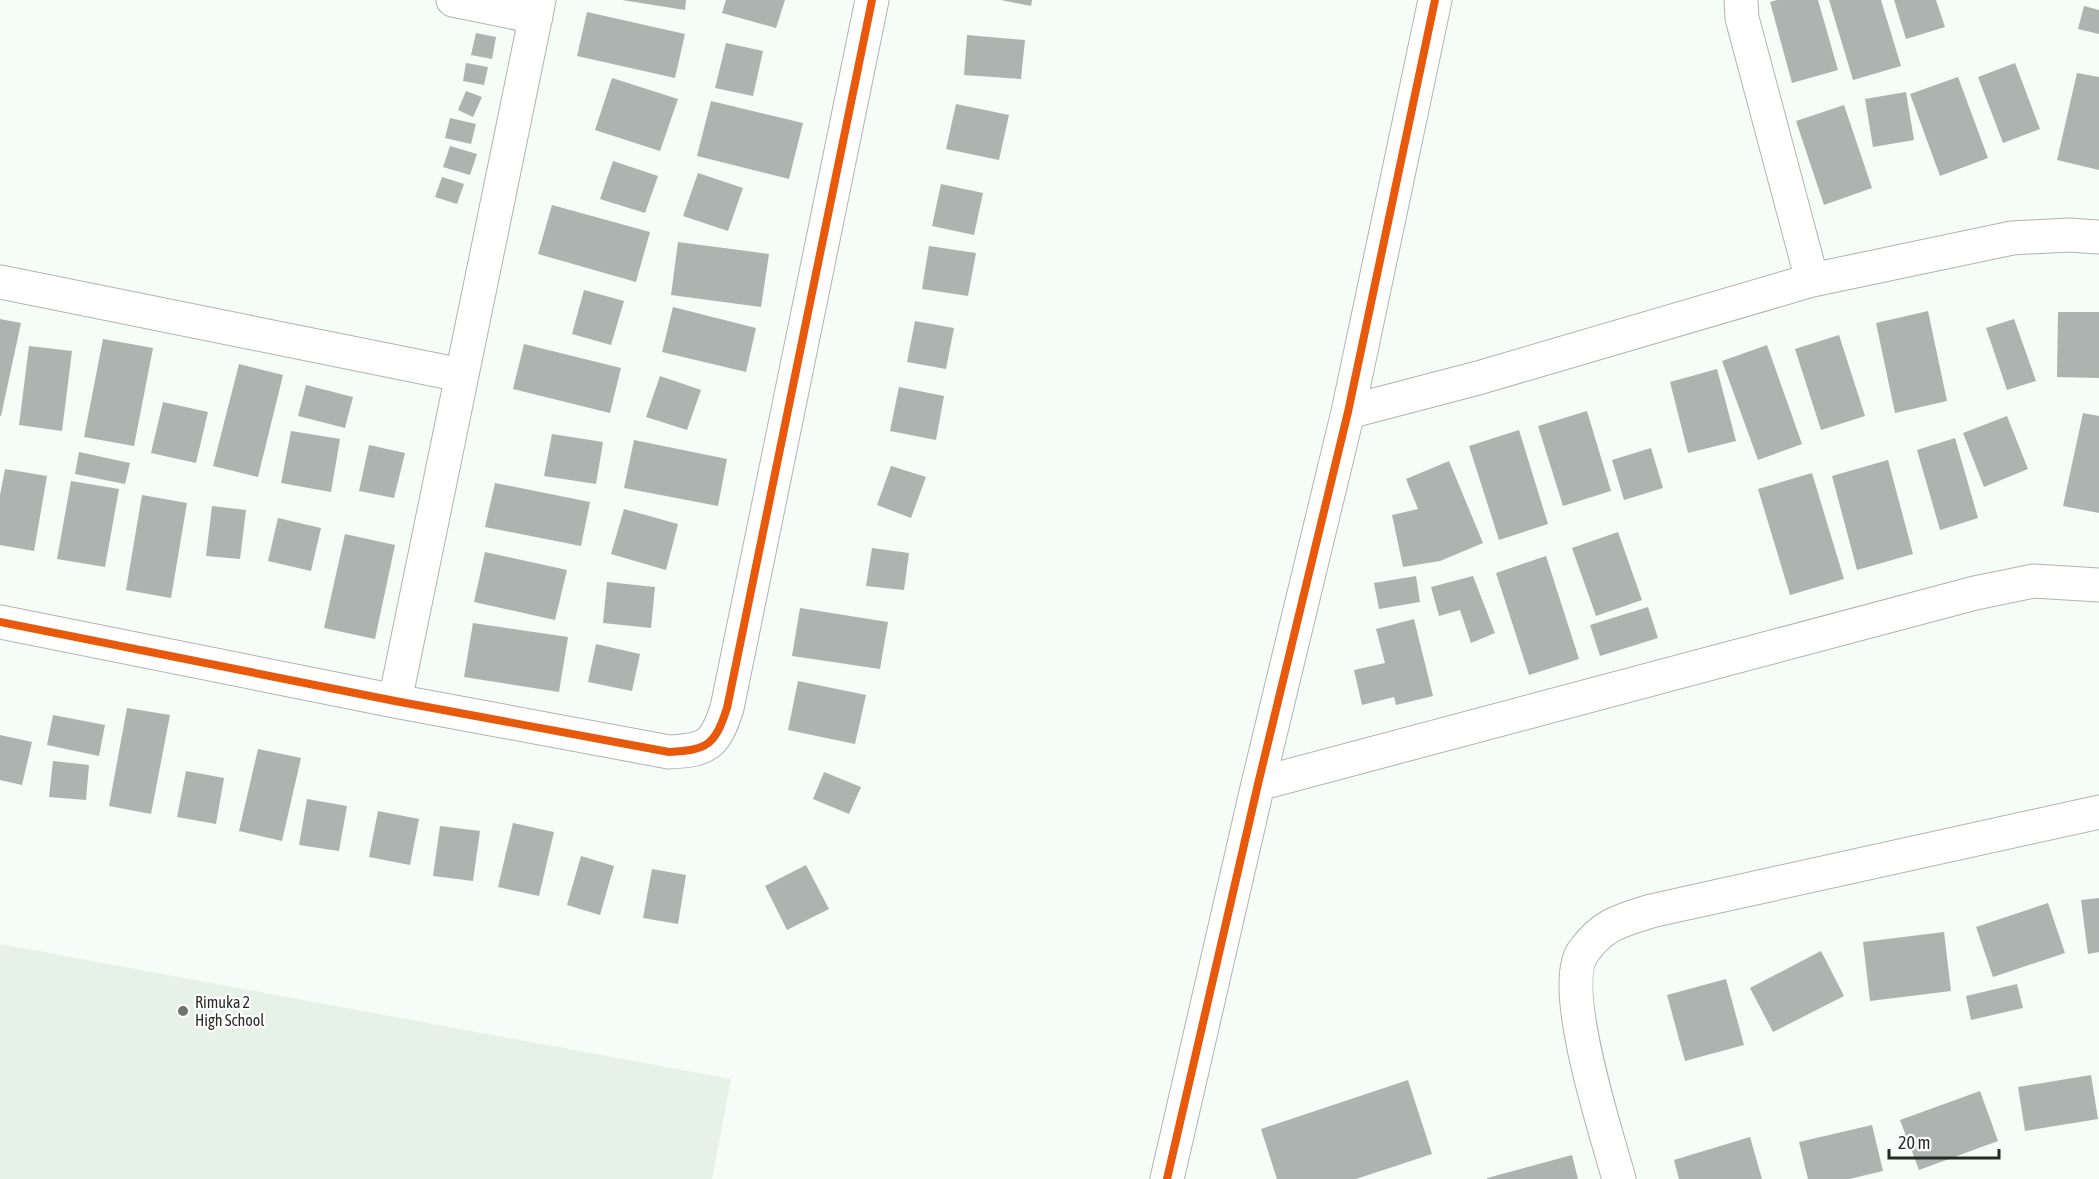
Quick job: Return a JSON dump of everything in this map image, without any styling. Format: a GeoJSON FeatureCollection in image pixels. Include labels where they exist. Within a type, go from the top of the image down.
{"type":"FeatureCollection","features":[{"type":"Feature","properties":{"kind":"street"},"geometry":{"type":"LineString","coordinates":[[395,701],[538,8],[453,0]]}},
{"type":"Feature","properties":{"kind":"street"},"geometry":{"type":"LineString","coordinates":[[0,622],[395,701],[669,752],[701,748],[716,738],[727,708],[872,0]]}},
{"type":"Feature","properties":{"kind":"street"},"geometry":{"type":"LineString","coordinates":[[1167,1179],[1258,784],[1348,412],[1435,0]]}},
{"type":"Feature","properties":{"kind":"street"},"geometry":{"type":"LineString","coordinates":[[1741,0],[1742,18],[1812,280]]}},
{"type":"Feature","properties":{"kind":"street"},"geometry":{"type":"LineString","coordinates":[[1348,412],[1478,378],[1812,280],[2012,238],[2069,235],[2099,237]]}},
{"type":"Feature","properties":{"kind":"street"},"geometry":{"type":"LineString","coordinates":[[0,282],[461,375]]}},
{"type":"Feature","properties":{"kind":"street"},"geometry":{"type":"LineString","coordinates":[[1258,784],[1975,593],[2034,581],[2099,585]]}},
{"type":"Feature","properties":{"kind":"street"},"geometry":{"type":"LineString","coordinates":[[1619,1179],[1582,1042],[1575,991],[1581,954],[1609,925],[1651,911],[2099,812]]}},
{"type":"Feature","properties":{"kind":"shaded area","name":"Rimuka 2 High School"},"geometry":{"type":"Polygon","coordinates":[[[0,944],[731,1079],[712,1179],[0,1179],[0,944]]]}},
{"type":"Feature","properties":{"kind":"building"},"geometry":{"type":"Polygon","coordinates":[[[622,0],[686,0],[685,10],[622,0]]]}},
{"type":"Feature","properties":{"kind":"building"},"geometry":{"type":"Polygon","coordinates":[[[726,0],[785,0],[776,28],[722,13],[726,0]]]}},
{"type":"Feature","properties":{"kind":"building"},"geometry":{"type":"Polygon","coordinates":[[[1001,0],[1032,0],[1031,6],[1001,0]]]}},
{"type":"Feature","properties":{"kind":"building"},"geometry":{"type":"Polygon","coordinates":[[[1818,0],[1838,70],[1792,83],[1770,2],[1818,0]]]}},
{"type":"Feature","properties":{"kind":"building"},"geometry":{"type":"Polygon","coordinates":[[[1829,0],[1881,0],[1901,66],[1853,80],[1829,0]]]}},
{"type":"Feature","properties":{"kind":"building"},"geometry":{"type":"Polygon","coordinates":[[[1894,0],[1936,0],[1945,27],[1906,39],[1894,0]]]}},
{"type":"Feature","properties":{"kind":"building"},"geometry":{"type":"Polygon","coordinates":[[[2084,6],[2099,10],[2099,34],[2078,29],[2084,6]]]}},
{"type":"Feature","properties":{"kind":"building"},"geometry":{"type":"Polygon","coordinates":[[[587,12],[685,34],[675,78],[577,56],[587,12]]]}},
{"type":"Feature","properties":{"kind":"building"},"geometry":{"type":"Polygon","coordinates":[[[476,33],[496,37],[492,59],[471,55],[476,33]]]}},
{"type":"Feature","properties":{"kind":"building"},"geometry":{"type":"Polygon","coordinates":[[[967,35],[1025,40],[1021,79],[964,75],[967,35]]]}},
{"type":"Feature","properties":{"kind":"building"},"geometry":{"type":"Polygon","coordinates":[[[726,43],[763,51],[753,96],[715,88],[726,43]]]}},
{"type":"Feature","properties":{"kind":"building"},"geometry":{"type":"Polygon","coordinates":[[[466,63],[488,67],[484,85],[463,81],[466,63]]]}},
{"type":"Feature","properties":{"kind":"building"},"geometry":{"type":"Polygon","coordinates":[[[2015,63],[2040,129],[2003,143],[1978,77],[2015,63]]]}},
{"type":"Feature","properties":{"kind":"building"},"geometry":{"type":"Polygon","coordinates":[[[2077,73],[2099,77],[2099,170],[2057,160],[2077,73]]]}},
{"type":"Feature","properties":{"kind":"building"},"geometry":{"type":"Polygon","coordinates":[[[1958,77],[1988,158],[1940,176],[1910,94],[1958,77]]]}},
{"type":"Feature","properties":{"kind":"building"},"geometry":{"type":"Polygon","coordinates":[[[612,78],[678,99],[660,151],[595,130],[612,78]]]}},
{"type":"Feature","properties":{"kind":"building"},"geometry":{"type":"Polygon","coordinates":[[[466,91],[482,97],[473,117],[458,110],[466,91]]]}},
{"type":"Feature","properties":{"kind":"building"},"geometry":{"type":"Polygon","coordinates":[[[1906,92],[1914,140],[1873,147],[1865,99],[1906,92]]]}},
{"type":"Feature","properties":{"kind":"building"},"geometry":{"type":"Polygon","coordinates":[[[711,101],[803,123],[789,179],[697,156],[711,101]]]}},
{"type":"Feature","properties":{"kind":"building"},"geometry":{"type":"Polygon","coordinates":[[[956,104],[1009,115],[999,160],[946,149],[956,104]]]}},
{"type":"Feature","properties":{"kind":"building"},"geometry":{"type":"Polygon","coordinates":[[[1844,105],[1872,188],[1824,205],[1796,121],[1844,105]]]}},
{"type":"Feature","properties":{"kind":"building"},"geometry":{"type":"Polygon","coordinates":[[[450,118],[476,124],[471,144],[445,138],[450,118]]]}},
{"type":"Feature","properties":{"kind":"building"},"geometry":{"type":"Polygon","coordinates":[[[450,146],[477,154],[470,175],[443,167],[450,146]]]}},
{"type":"Feature","properties":{"kind":"building"},"geometry":{"type":"Polygon","coordinates":[[[613,161],[658,176],[645,213],[600,199],[613,161]]]}},
{"type":"Feature","properties":{"kind":"building"},"geometry":{"type":"Polygon","coordinates":[[[698,173],[743,188],[728,231],[683,216],[698,173]]]}},
{"type":"Feature","properties":{"kind":"building"},"geometry":{"type":"Polygon","coordinates":[[[442,177],[464,184],[457,204],[435,197],[442,177]]]}},
{"type":"Feature","properties":{"kind":"building"},"geometry":{"type":"Polygon","coordinates":[[[941,184],[983,193],[974,235],[932,226],[941,184]]]}},
{"type":"Feature","properties":{"kind":"building"},"geometry":{"type":"Polygon","coordinates":[[[552,205],[650,232],[636,282],[538,254],[552,205]]]}},
{"type":"Feature","properties":{"kind":"building"},"geometry":{"type":"Polygon","coordinates":[[[678,242],[769,254],[761,307],[671,295],[678,242]]]}},
{"type":"Feature","properties":{"kind":"building"},"geometry":{"type":"Polygon","coordinates":[[[929,246],[976,253],[968,296],[922,289],[929,246]]]}},
{"type":"Feature","properties":{"kind":"building"},"geometry":{"type":"Polygon","coordinates":[[[584,290],[624,301],[611,345],[572,334],[584,290]]]}},
{"type":"Feature","properties":{"kind":"building"},"geometry":{"type":"Polygon","coordinates":[[[673,307],[756,328],[746,372],[662,352],[673,307]]]}},
{"type":"Feature","properties":{"kind":"building"},"geometry":{"type":"Polygon","coordinates":[[[1928,311],[1947,401],[1895,413],[1876,323],[1928,311]]]}},
{"type":"Feature","properties":{"kind":"building"},"geometry":{"type":"Polygon","coordinates":[[[2058,312],[2099,312],[2099,378],[2057,377],[2058,312]]]}},
{"type":"Feature","properties":{"kind":"building"},"geometry":{"type":"Polygon","coordinates":[[[0,319],[21,323],[1,416],[0,416],[0,319]]]}},
{"type":"Feature","properties":{"kind":"building"},"geometry":{"type":"Polygon","coordinates":[[[2014,319],[2036,381],[2007,390],[1986,328],[2014,319]]]}},
{"type":"Feature","properties":{"kind":"building"},"geometry":{"type":"Polygon","coordinates":[[[915,321],[954,328],[946,369],[907,362],[915,321]]]}},
{"type":"Feature","properties":{"kind":"building"},"geometry":{"type":"Polygon","coordinates":[[[1839,335],[1865,416],[1821,430],[1795,349],[1839,335]]]}},
{"type":"Feature","properties":{"kind":"building"},"geometry":{"type":"Polygon","coordinates":[[[103,339],[153,348],[134,446],[84,437],[103,339]]]}},
{"type":"Feature","properties":{"kind":"building"},"geometry":{"type":"Polygon","coordinates":[[[524,344],[621,368],[610,413],[513,389],[524,344]]]}},
{"type":"Feature","properties":{"kind":"building"},"geometry":{"type":"Polygon","coordinates":[[[1767,345],[1802,444],[1758,460],[1722,361],[1767,345]]]}},
{"type":"Feature","properties":{"kind":"building"},"geometry":{"type":"Polygon","coordinates":[[[29,346],[72,351],[62,431],[19,425],[29,346]]]}},
{"type":"Feature","properties":{"kind":"building"},"geometry":{"type":"Polygon","coordinates":[[[239,364],[283,375],[258,477],[213,466],[239,364]]]}},
{"type":"Feature","properties":{"kind":"building"},"geometry":{"type":"Polygon","coordinates":[[[1717,369],[1736,441],[1688,453],[1670,382],[1717,369]]]}},
{"type":"Feature","properties":{"kind":"building"},"geometry":{"type":"Polygon","coordinates":[[[660,376],[701,390],[687,430],[646,417],[660,376]]]}},
{"type":"Feature","properties":{"kind":"building"},"geometry":{"type":"Polygon","coordinates":[[[306,385],[353,397],[345,428],[298,416],[306,385]]]}},
{"type":"Feature","properties":{"kind":"building"},"geometry":{"type":"Polygon","coordinates":[[[899,387],[944,396],[936,440],[890,431],[899,387]]]}},
{"type":"Feature","properties":{"kind":"building"},"geometry":{"type":"Polygon","coordinates":[[[163,402],[208,412],[196,463],[151,453],[163,402]]]}},
{"type":"Feature","properties":{"kind":"building"},"geometry":{"type":"Polygon","coordinates":[[[1587,411],[1611,491],[1563,506],[1538,426],[1587,411]]]}},
{"type":"Feature","properties":{"kind":"building"},"geometry":{"type":"Polygon","coordinates":[[[2083,413],[2099,416],[2099,513],[2063,506],[2083,413]]]}},
{"type":"Feature","properties":{"kind":"building"},"geometry":{"type":"Polygon","coordinates":[[[2007,416],[2028,469],[1984,487],[1963,433],[2007,416]]]}},
{"type":"Feature","properties":{"kind":"building"},"geometry":{"type":"Polygon","coordinates":[[[1519,430],[1548,524],[1499,540],[1469,446],[1519,430]]]}},
{"type":"Feature","properties":{"kind":"building"},"geometry":{"type":"Polygon","coordinates":[[[291,431],[340,439],[331,492],[281,483],[291,431]]]}},
{"type":"Feature","properties":{"kind":"building"},"geometry":{"type":"Polygon","coordinates":[[[552,434],[603,442],[596,484],[544,476],[552,434]]]}},
{"type":"Feature","properties":{"kind":"building"},"geometry":{"type":"Polygon","coordinates":[[[1955,438],[1978,518],[1940,530],[1917,450],[1955,438]]]}},
{"type":"Feature","properties":{"kind":"building"},"geometry":{"type":"Polygon","coordinates":[[[634,440],[727,459],[718,506],[624,488],[634,440]]]}},
{"type":"Feature","properties":{"kind":"building"},"geometry":{"type":"Polygon","coordinates":[[[369,445],[405,453],[394,498],[359,491],[369,445]]]}},
{"type":"Feature","properties":{"kind":"building"},"geometry":{"type":"Polygon","coordinates":[[[1651,448],[1663,488],[1624,500],[1612,460],[1651,448]]]}},
{"type":"Feature","properties":{"kind":"building"},"geometry":{"type":"Polygon","coordinates":[[[79,452],[130,463],[125,484],[75,474],[79,452]]]}},
{"type":"Feature","properties":{"kind":"building"},"geometry":{"type":"Polygon","coordinates":[[[1888,460],[1913,554],[1857,570],[1832,476],[1888,460]]]}},
{"type":"Feature","properties":{"kind":"building"},"geometry":{"type":"Polygon","coordinates":[[[1449,461],[1483,543],[1440,561],[1403,567],[1392,515],[1418,509],[1406,479],[1449,461]]]}},
{"type":"Feature","properties":{"kind":"building"},"geometry":{"type":"Polygon","coordinates":[[[891,466],[926,477],[911,518],[877,505],[891,466]]]}},
{"type":"Feature","properties":{"kind":"building"},"geometry":{"type":"Polygon","coordinates":[[[5,469],[47,476],[34,551],[0,545],[0,495],[5,469]]]}},
{"type":"Feature","properties":{"kind":"building"},"geometry":{"type":"Polygon","coordinates":[[[1812,473],[1844,579],[1790,595],[1758,489],[1812,473]]]}},
{"type":"Feature","properties":{"kind":"building"},"geometry":{"type":"Polygon","coordinates":[[[71,481],[119,489],[105,567],[57,559],[71,481]]]}},
{"type":"Feature","properties":{"kind":"building"},"geometry":{"type":"Polygon","coordinates":[[[495,483],[590,502],[581,546],[485,527],[495,483]]]}},
{"type":"Feature","properties":{"kind":"building"},"geometry":{"type":"Polygon","coordinates":[[[142,495],[187,503],[171,598],[126,590],[142,495]]]}},
{"type":"Feature","properties":{"kind":"building"},"geometry":{"type":"Polygon","coordinates":[[[212,506],[246,510],[240,559],[206,556],[212,506]]]}},
{"type":"Feature","properties":{"kind":"building"},"geometry":{"type":"Polygon","coordinates":[[[624,509],[678,524],[666,570],[611,554],[624,509]]]}},
{"type":"Feature","properties":{"kind":"building"},"geometry":{"type":"Polygon","coordinates":[[[278,518],[321,528],[311,571],[268,561],[278,518]]]}},
{"type":"Feature","properties":{"kind":"building"},"geometry":{"type":"Polygon","coordinates":[[[1618,532],[1642,600],[1596,616],[1572,548],[1618,532]]]}},
{"type":"Feature","properties":{"kind":"building"},"geometry":{"type":"Polygon","coordinates":[[[345,534],[395,545],[375,639],[324,628],[345,534]]]}},
{"type":"Feature","properties":{"kind":"building"},"geometry":{"type":"Polygon","coordinates":[[[872,548],[909,553],[904,590],[866,586],[872,548]]]}},
{"type":"Feature","properties":{"kind":"building"},"geometry":{"type":"Polygon","coordinates":[[[485,552],[567,570],[555,620],[474,602],[485,552]]]}},
{"type":"Feature","properties":{"kind":"building"},"geometry":{"type":"Polygon","coordinates":[[[1546,556],[1579,659],[1529,675],[1496,573],[1546,556]]]}},
{"type":"Feature","properties":{"kind":"building"},"geometry":{"type":"Polygon","coordinates":[[[1416,576],[1420,602],[1379,609],[1374,583],[1416,576]]]}},
{"type":"Feature","properties":{"kind":"building"},"geometry":{"type":"Polygon","coordinates":[[[1473,576],[1495,633],[1471,643],[1460,610],[1439,616],[1431,587],[1473,576]]]}},
{"type":"Feature","properties":{"kind":"building"},"geometry":{"type":"Polygon","coordinates":[[[607,582],[655,587],[651,628],[603,623],[607,582]]]}},
{"type":"Feature","properties":{"kind":"building"},"geometry":{"type":"Polygon","coordinates":[[[1648,607],[1658,638],[1600,656],[1590,625],[1648,607]]]}},
{"type":"Feature","properties":{"kind":"building"},"geometry":{"type":"Polygon","coordinates":[[[800,608],[888,622],[880,669],[792,656],[800,608]]]}},
{"type":"Feature","properties":{"kind":"building"},"geometry":{"type":"Polygon","coordinates":[[[1414,619],[1433,696],[1396,705],[1394,697],[1362,705],[1354,670],[1385,663],[1376,629],[1414,619]]]}},
{"type":"Feature","properties":{"kind":"building"},"geometry":{"type":"Polygon","coordinates":[[[473,623],[568,637],[559,692],[464,677],[473,623]]]}},
{"type":"Feature","properties":{"kind":"building"},"geometry":{"type":"Polygon","coordinates":[[[596,644],[640,654],[632,691],[588,682],[596,644]]]}},
{"type":"Feature","properties":{"kind":"building"},"geometry":{"type":"Polygon","coordinates":[[[798,681],[866,695],[855,744],[788,730],[798,681]]]}},
{"type":"Feature","properties":{"kind":"building"},"geometry":{"type":"Polygon","coordinates":[[[127,708],[170,715],[151,814],[109,806],[127,708]]]}},
{"type":"Feature","properties":{"kind":"building"},"geometry":{"type":"Polygon","coordinates":[[[53,715],[105,725],[99,756],[47,745],[53,715]]]}},
{"type":"Feature","properties":{"kind":"building"},"geometry":{"type":"Polygon","coordinates":[[[0,735],[32,742],[22,785],[0,780],[0,735]]]}},
{"type":"Feature","properties":{"kind":"building"},"geometry":{"type":"Polygon","coordinates":[[[258,749],[301,758],[282,841],[239,831],[258,749]]]}},
{"type":"Feature","properties":{"kind":"building"},"geometry":{"type":"Polygon","coordinates":[[[53,761],[89,765],[86,800],[49,797],[53,761]]]}},
{"type":"Feature","properties":{"kind":"building"},"geometry":{"type":"Polygon","coordinates":[[[186,771],[224,778],[216,824],[177,817],[186,771]]]}},
{"type":"Feature","properties":{"kind":"building"},"geometry":{"type":"Polygon","coordinates":[[[824,772],[861,787],[849,814],[813,799],[824,772]]]}},
{"type":"Feature","properties":{"kind":"building"},"geometry":{"type":"Polygon","coordinates":[[[307,799],[347,806],[339,851],[299,845],[307,799]]]}},
{"type":"Feature","properties":{"kind":"building"},"geometry":{"type":"Polygon","coordinates":[[[378,811],[419,819],[410,865],[369,857],[378,811]]]}},
{"type":"Feature","properties":{"kind":"building"},"geometry":{"type":"Polygon","coordinates":[[[513,823],[554,832],[539,896],[498,887],[513,823]]]}},
{"type":"Feature","properties":{"kind":"building"},"geometry":{"type":"Polygon","coordinates":[[[440,826],[480,831],[473,881],[433,876],[440,826]]]}},
{"type":"Feature","properties":{"kind":"building"},"geometry":{"type":"Polygon","coordinates":[[[581,856],[614,866],[600,915],[567,905],[581,856]]]}},
{"type":"Feature","properties":{"kind":"building"},"geometry":{"type":"Polygon","coordinates":[[[806,865],[829,909],[787,930],[765,886],[806,865]]]}},
{"type":"Feature","properties":{"kind":"building"},"geometry":{"type":"Polygon","coordinates":[[[652,869],[686,875],[678,924],[643,918],[652,869]]]}},
{"type":"Feature","properties":{"kind":"building"},"geometry":{"type":"Polygon","coordinates":[[[2099,898],[2099,952],[2088,954],[2081,900],[2099,898]]]}},
{"type":"Feature","properties":{"kind":"building"},"geometry":{"type":"Polygon","coordinates":[[[2048,903],[2065,953],[1993,977],[1976,927],[2048,903]]]}},
{"type":"Feature","properties":{"kind":"building"},"geometry":{"type":"Polygon","coordinates":[[[1944,932],[1951,991],[1870,1001],[1863,942],[1944,932]]]}},
{"type":"Feature","properties":{"kind":"building"},"geometry":{"type":"Polygon","coordinates":[[[1821,951],[1844,996],[1773,1032],[1750,988],[1821,951]]]}},
{"type":"Feature","properties":{"kind":"building"},"geometry":{"type":"Polygon","coordinates":[[[1726,979],[1744,1045],[1685,1061],[1667,995],[1726,979]]]}},
{"type":"Feature","properties":{"kind":"building"},"geometry":{"type":"Polygon","coordinates":[[[2017,984],[2023,1008],[1971,1020],[1966,996],[2017,984]]]}},
{"type":"Feature","properties":{"kind":"building"},"geometry":{"type":"Polygon","coordinates":[[[2091,1075],[2098,1119],[2025,1131],[2018,1087],[2091,1075]]]}},
{"type":"Feature","properties":{"kind":"building"},"geometry":{"type":"Polygon","coordinates":[[[1408,1080],[1432,1154],[1356,1179],[1277,1179],[1261,1129],[1408,1080]]]}},
{"type":"Feature","properties":{"kind":"building"},"geometry":{"type":"Polygon","coordinates":[[[1980,1091],[1998,1141],[1919,1170],[1900,1120],[1980,1091]]]}},
{"type":"Feature","properties":{"kind":"building"},"geometry":{"type":"Polygon","coordinates":[[[1872,1125],[1883,1171],[1849,1179],[1808,1179],[1799,1142],[1872,1125]]]}},
{"type":"Feature","properties":{"kind":"building"},"geometry":{"type":"Polygon","coordinates":[[[1750,1137],[1762,1179],[1679,1179],[1674,1160],[1750,1137]]]}},
{"type":"Feature","properties":{"kind":"building"},"geometry":{"type":"Polygon","coordinates":[[[1572,1155],[1578,1179],[1487,1179],[1487,1178],[1572,1155]]]}},
{"type":"Feature","properties":{"kind":"cycle path"},"geometry":{"type":"LineString","coordinates":[[0,622],[395,701],[669,752],[693,749],[708,743],[714,738],[727,708],[872,0]]}},
{"type":"Feature","properties":{"kind":"cycle path"},"geometry":{"type":"LineString","coordinates":[[1167,1179],[1258,784],[1348,412],[1435,0]]}},
{"type":"Feature","properties":{"kind":"place","name":"Rimuka 2 High School"},"geometry":{"type":"Point","coordinates":[183,1011]}}]}
